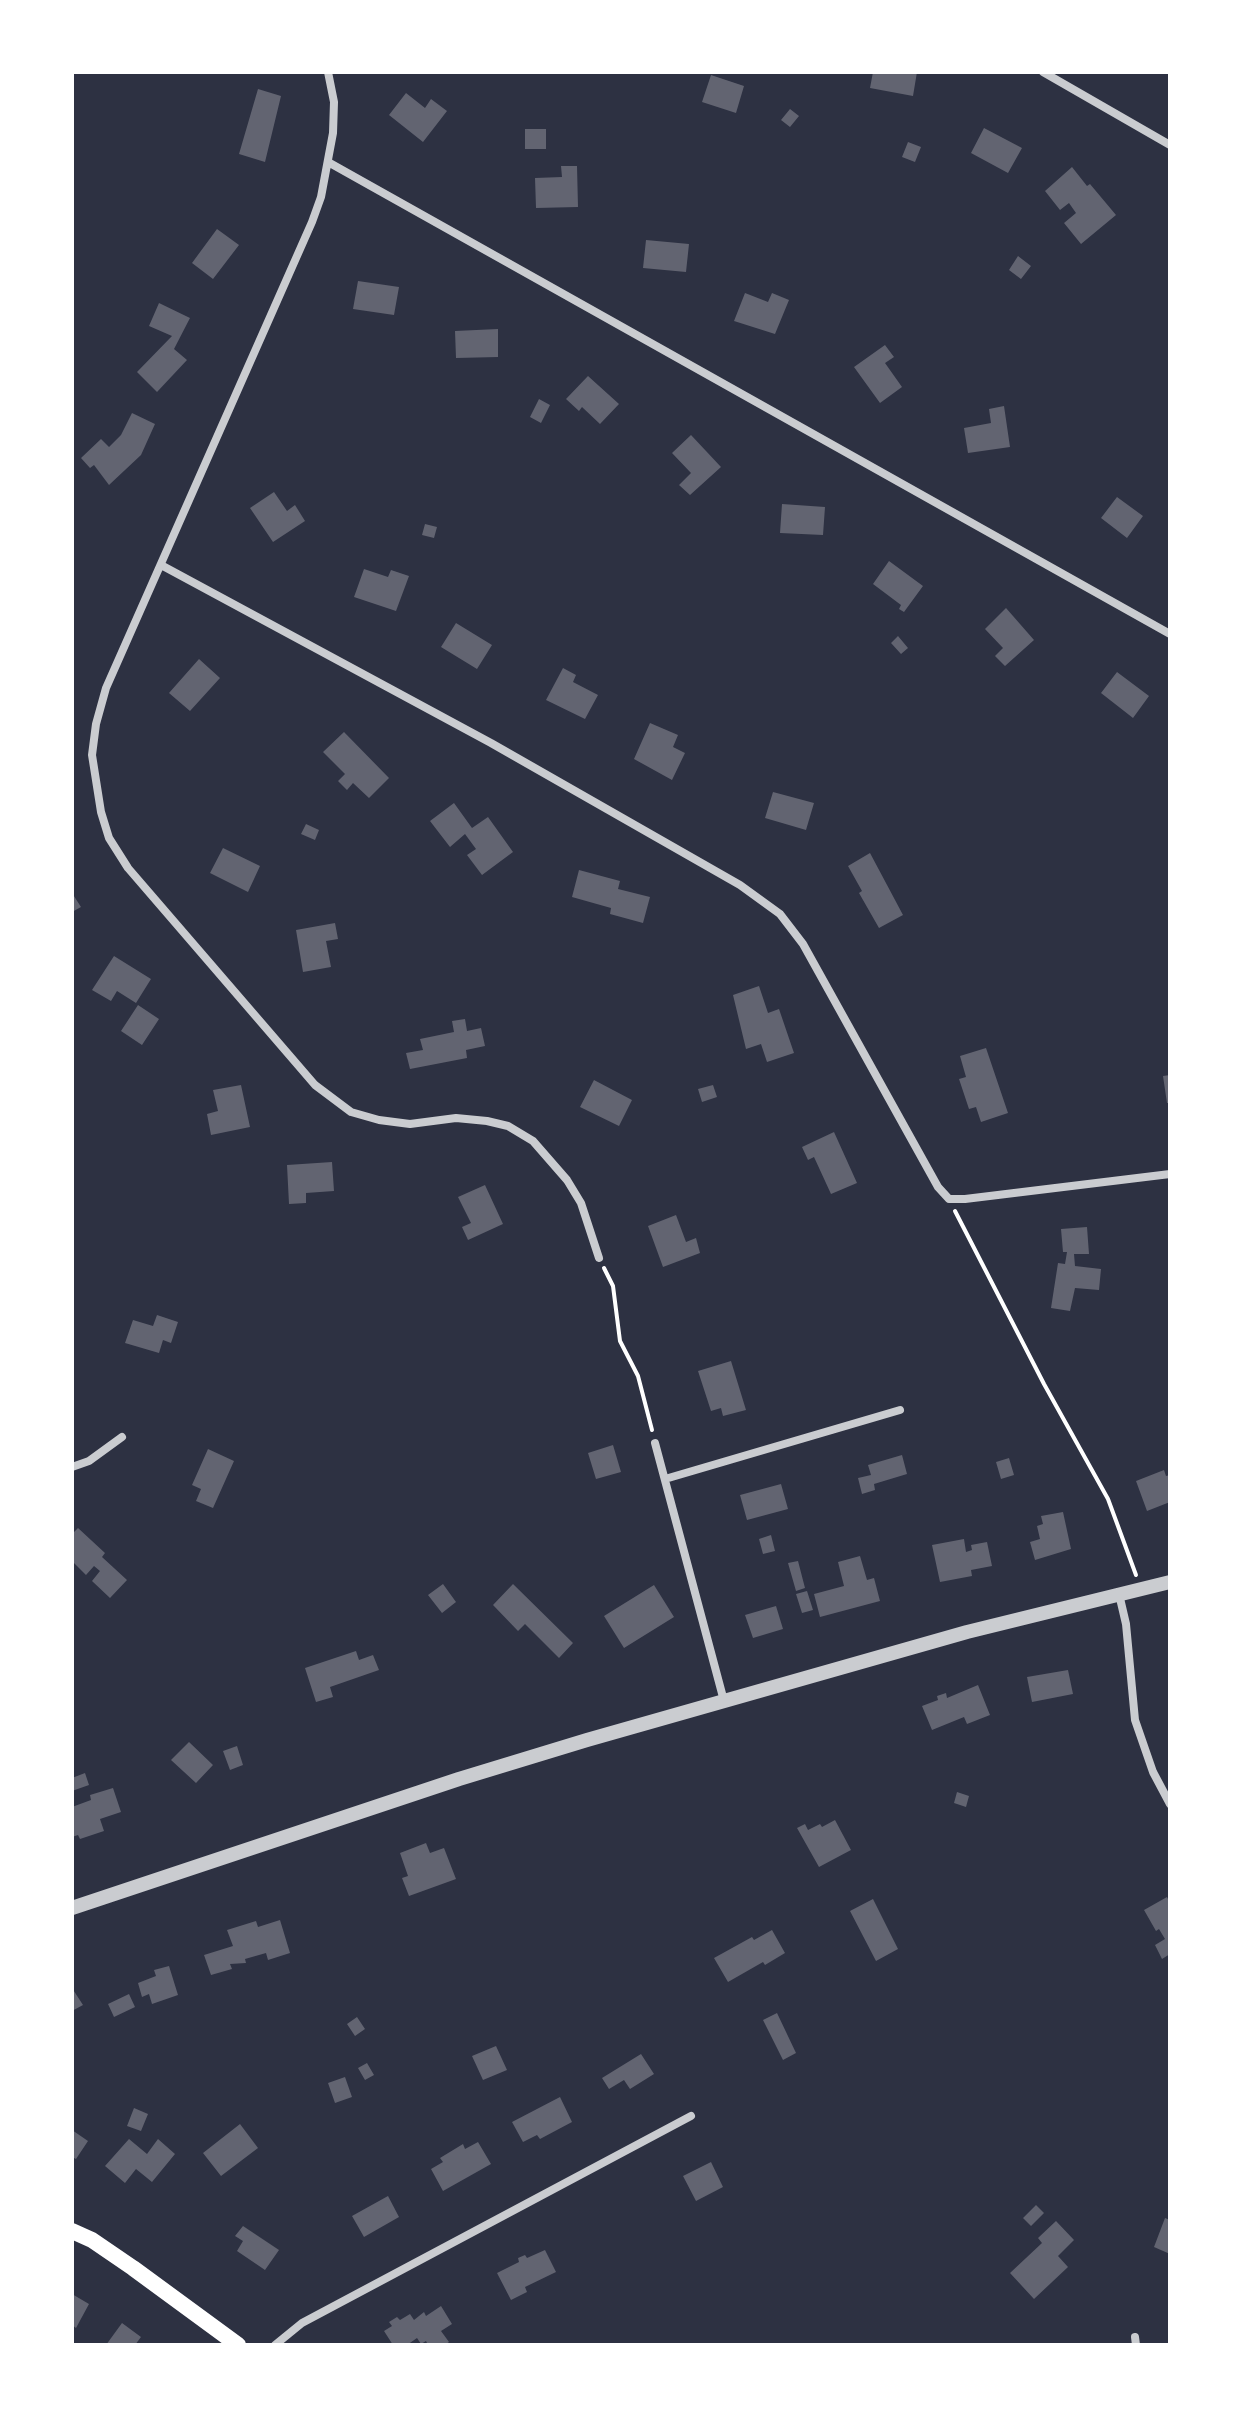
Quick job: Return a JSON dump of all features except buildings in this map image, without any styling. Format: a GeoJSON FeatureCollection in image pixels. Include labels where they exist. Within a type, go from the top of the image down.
{"type":"FeatureCollection","features":[{"type":"Feature","properties":{"kind":"main road"},"geometry":{"type":"LineString","coordinates":[[72,2231],[92,2240],[238,2345]]}},
{"type":"Feature","properties":{"kind":"street"},"geometry":{"type":"LineString","coordinates":[[328,72],[334,102],[333,133],[321,197],[312,222],[106,688],[92,755],[101,812],[109,838],[128,868],[315,1085],[351,1112],[379,1120],[410,1124],[456,1118],[487,1121],[508,1126],[533,1141],[567,1180],[581,1203],[599,1258]]}},
{"type":"Feature","properties":{"kind":"street"},"geometry":{"type":"LineString","coordinates":[[1043,72],[1170,145]]}},
{"type":"Feature","properties":{"kind":"street"},"geometry":{"type":"LineString","coordinates":[[328,162],[1170,634]]}},
{"type":"Feature","properties":{"kind":"street"},"geometry":{"type":"LineString","coordinates":[[161,565],[491,743],[740,885],[780,914],[803,944],[938,1187],[949,1199],[1170,1174]]}},
{"type":"Feature","properties":{"kind":"street"},"geometry":{"type":"LineString","coordinates":[[665,1479],[900,1410]]}},
{"type":"Feature","properties":{"kind":"street"},"geometry":{"type":"LineString","coordinates":[[72,1467],[89,1461],[122,1437]]}},
{"type":"Feature","properties":{"kind":"street"},"geometry":{"type":"LineString","coordinates":[[655,1443],[724,1702]]}},
{"type":"Feature","properties":{"kind":"street"},"geometry":{"type":"LineString","coordinates":[[72,1908],[459,1779],[967,1632],[1170,1582]]}},
{"type":"Feature","properties":{"kind":"street"},"geometry":{"type":"LineString","coordinates":[[1119,1594],[1126,1624],[1135,1720],[1153,1772],[1170,1804]]}},
{"type":"Feature","properties":{"kind":"street"},"geometry":{"type":"LineString","coordinates":[[275,2345],[302,2323],[691,2116]]}},
{"type":"Feature","properties":{"kind":"path"},"geometry":{"type":"LineString","coordinates":[[949,1199],[1108,1499],[1141,1588]]}},
{"type":"Feature","properties":{"kind":"path"},"geometry":{"type":"LineString","coordinates":[[599,1258],[613,1286],[620,1341],[638,1376],[655,1443]]}}]}
